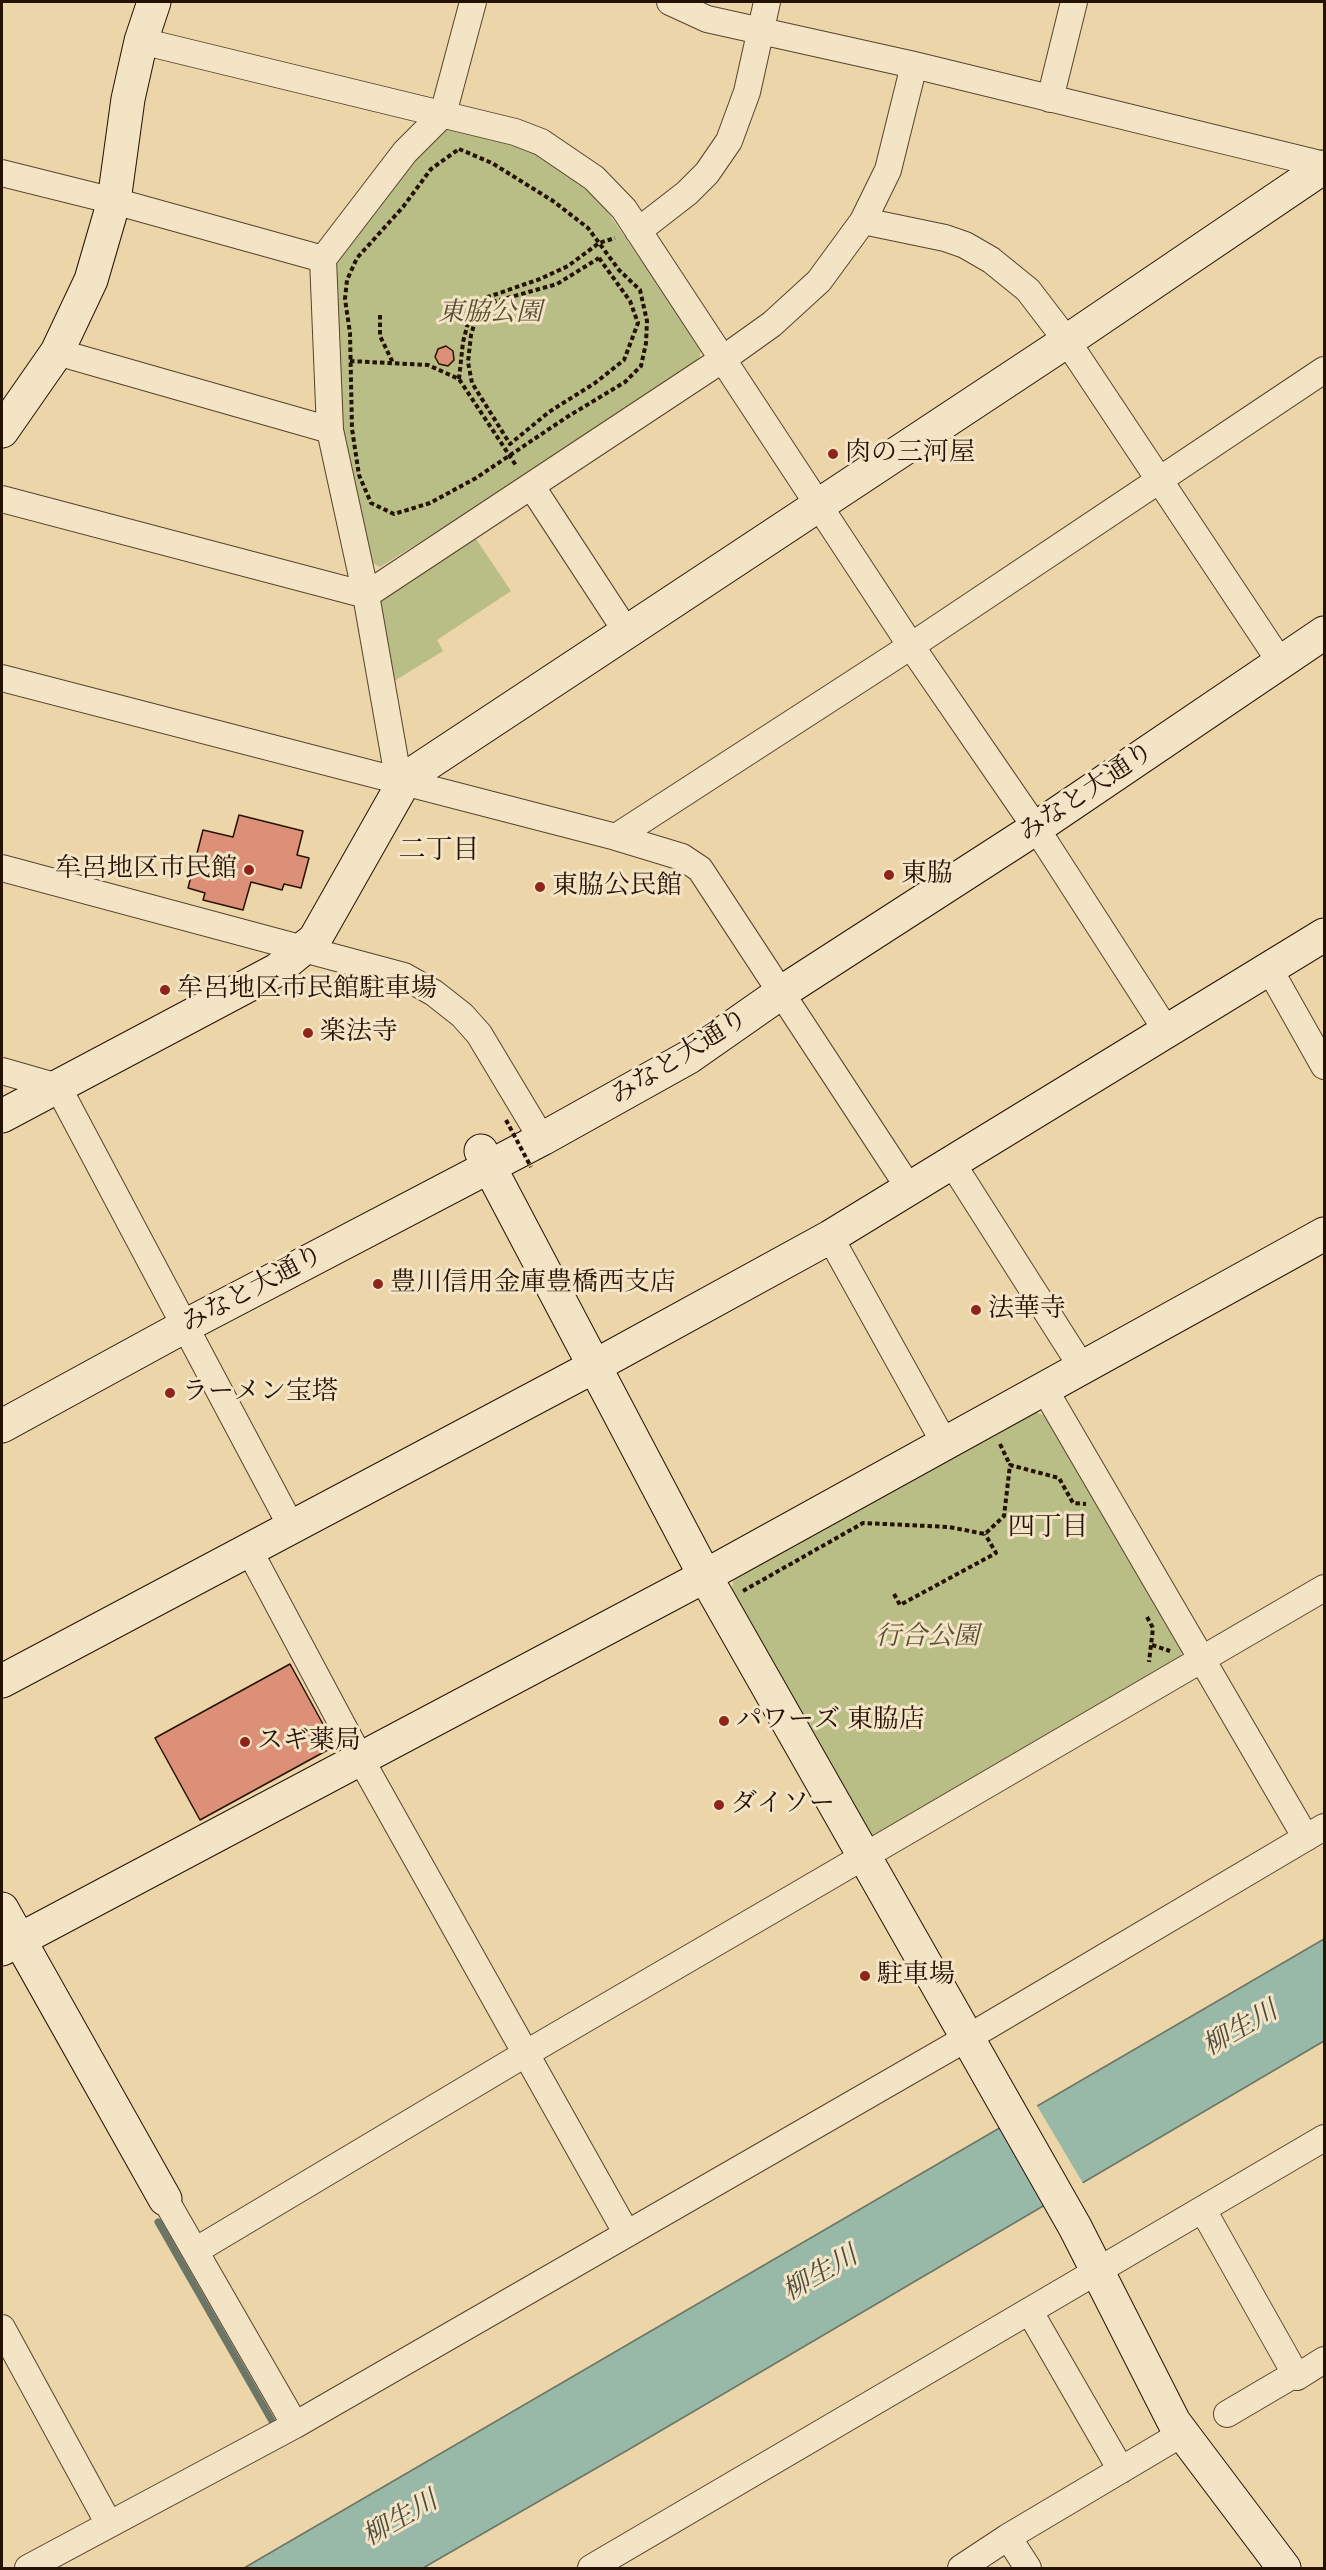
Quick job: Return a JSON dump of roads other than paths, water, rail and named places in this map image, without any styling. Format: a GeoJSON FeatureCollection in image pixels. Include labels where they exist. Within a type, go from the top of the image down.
{"type":"FeatureCollection","features":[{"type":"Feature","properties":{"kind":"street"},"geometry":{"type":"LineString","coordinates":[[2,431],[57,352],[91,280],[114,201],[128,99],[141,41],[154,2]]}},
{"type":"Feature","properties":{"kind":"street"},"geometry":{"type":"LineString","coordinates":[[404,782],[395,760],[366,595],[330,430],[340,361],[322,259],[405,152],[443,114],[473,2]]}},
{"type":"Feature","properties":{"kind":"street"},"geometry":{"type":"LineString","coordinates":[[670,2],[707,19],[914,65],[1324,166]]}},
{"type":"Feature","properties":{"kind":"street"},"geometry":{"type":"LineString","coordinates":[[638,231],[687,193],[718,161],[729,141],[747,92],[767,2]]}},
{"type":"Feature","properties":{"kind":"street"},"geometry":{"type":"LineString","coordinates":[[1050,99],[1074,2]]}},
{"type":"Feature","properties":{"kind":"street"},"geometry":{"type":"LineString","coordinates":[[141,41],[515,132],[549,146],[594,178],[624,209],[911,646],[1031,821],[1168,1033]]}},
{"type":"Feature","properties":{"kind":"street"},"geometry":{"type":"LineString","coordinates":[[2,499],[366,595],[723,359],[772,324],[819,281],[863,221],[888,170],[914,65]]}},
{"type":"Feature","properties":{"kind":"street"},"geometry":{"type":"LineString","coordinates":[[2,1116],[277,970],[315,939],[404,782],[426,764],[1067,341],[1324,166]]}},
{"type":"Feature","properties":{"kind":"street"},"geometry":{"type":"LineString","coordinates":[[2,173],[114,201],[322,259]]}},
{"type":"Feature","properties":{"kind":"street"},"geometry":{"type":"LineString","coordinates":[[863,221],[945,238],[965,245],[991,260],[1028,290],[1067,341],[1276,656]]}},
{"type":"Feature","properties":{"kind":"street"},"geometry":{"type":"LineString","coordinates":[[57,352],[330,430]]}},
{"type":"Feature","properties":{"kind":"street"},"geometry":{"type":"LineString","coordinates":[[616,837],[911,646],[1324,370]]}},
{"type":"Feature","properties":{"kind":"street"},"geometry":{"type":"LineString","coordinates":[[532,487],[626,631]]}},
{"type":"Feature","properties":{"kind":"street","name":"みなと大通り"},"geometry":{"type":"LineString","coordinates":[[1276,656],[1324,611]]}},
{"type":"Feature","properties":{"kind":"street","name":"みなと大通り"},"geometry":{"type":"LineString","coordinates":[[2,1400],[180,1317],[528,1137],[654,1055],[777,984],[1031,821],[1276,656],[1324,633]]}},
{"type":"Feature","properties":{"kind":"street"},"geometry":{"type":"LineString","coordinates":[[2,678],[616,837],[682,857],[700,869],[909,1188]]}},
{"type":"Feature","properties":{"kind":"street"},"geometry":{"type":"LineString","coordinates":[[2,868],[404,976],[434,993],[462,1015],[479,1034],[528,1137]]}},
{"type":"Feature","properties":{"kind":"street"},"geometry":{"type":"LineString","coordinates":[[2,1681],[248,1548],[593,1367],[830,1237],[1168,1033],[1324,935]]}},
{"type":"Feature","properties":{"kind":"street"},"geometry":{"type":"LineString","coordinates":[[1270,970],[1324,1066]]}},
{"type":"Feature","properties":{"kind":"street"},"geometry":{"type":"LineString","coordinates":[[2,1071],[58,1087],[291,1526]]}},
{"type":"Feature","properties":{"kind":"street"},"geometry":{"type":"LineString","coordinates":[[485,1159],[705,1576],[1075,2228],[1174,2422],[1284,2568]]}},
{"type":"Feature","properties":{"kind":"street"},"geometry":{"type":"LineString","coordinates":[[952,1162],[1083,1369]]}},
{"type":"Feature","properties":{"kind":"street"},"geometry":{"type":"LineString","coordinates":[[10,1944],[705,1576],[1324,1234]]}},
{"type":"Feature","properties":{"kind":"street"},"geometry":{"type":"LineString","coordinates":[[830,1237],[945,1444]]}},
{"type":"Feature","properties":{"kind":"street","name":"みなと大通り"},"geometry":{"type":"LineString","coordinates":[[2,1426],[180,1317]]}},
{"type":"Feature","properties":{"kind":"street"},"geometry":{"type":"LineString","coordinates":[[28,2568],[295,2425],[966,2038],[1315,1832],[1202,1660],[1045,1390]]}},
{"type":"Feature","properties":{"kind":"street"},"geometry":{"type":"LineString","coordinates":[[248,1548],[360,1758],[627,2234]]}},
{"type":"Feature","properties":{"kind":"street"},"geometry":{"type":"LineString","coordinates":[[195,2251],[525,2054],[1324,1588]]}},
{"type":"Feature","properties":{"kind":"street"},"geometry":{"type":"LineString","coordinates":[[2,1909],[10,1944],[165,2199],[295,2425]]}},
{"type":"Feature","properties":{"kind":"street"},"geometry":{"type":"LineString","coordinates":[[591,2568],[1098,2273],[1324,2138]]}},
{"type":"Feature","properties":{"kind":"street"},"geometry":{"type":"LineString","coordinates":[[1203,2210],[1297,2377],[1324,2360]]}},
{"type":"Feature","properties":{"kind":"street"},"geometry":{"type":"LineString","coordinates":[[1030,2312],[1121,2470]]}},
{"type":"Feature","properties":{"kind":"street"},"geometry":{"type":"LineString","coordinates":[[2,2328],[110,2524]]}},
{"type":"Feature","properties":{"kind":"street"},"geometry":{"type":"LineString","coordinates":[[1227,2414],[1295,2374]]}},
{"type":"Feature","properties":{"kind":"street"},"geometry":{"type":"LineString","coordinates":[[961,2568],[1008,2537],[1183,2433]]}},
{"type":"Feature","properties":{"kind":"street"},"geometry":{"type":"LineString","coordinates":[[1008,2537],[1029,2568]]}},
{"type":"Feature","properties":{"kind":"water","name":"柳生川"},"geometry":{"type":"Polygon","coordinates":[[[1324,1939],[1324,2041],[633,2447],[423,2568],[244,2568],[1324,1939]]]}},
{"type":"Feature","properties":{"kind":"waterway"},"geometry":{"type":"LineString","coordinates":[[158,2222],[272,2421]]}},
{"type":"Feature","properties":{"kind":"place","name":"肉の三河屋"},"geometry":{"type":"Point","coordinates":[833,454]}},
{"type":"Feature","properties":{"kind":"place","name":"牟呂地区市民館"},"geometry":{"type":"Point","coordinates":[249,870]}},
{"type":"Feature","properties":{"kind":"place","name":"東脇"},"geometry":{"type":"Point","coordinates":[889,875]}},
{"type":"Feature","properties":{"kind":"place","name":"東脇公民館"},"geometry":{"type":"Point","coordinates":[540,887]}},
{"type":"Feature","properties":{"kind":"place","name":"牟呂地区市民館駐車場"},"geometry":{"type":"Point","coordinates":[165,990]}},
{"type":"Feature","properties":{"kind":"place","name":"楽法寺"},"geometry":{"type":"Point","coordinates":[308,1033]}},
{"type":"Feature","properties":{"kind":"place","name":"豊川信用金庫豊橋西支店"},"geometry":{"type":"Point","coordinates":[378,1284]}},
{"type":"Feature","properties":{"kind":"place","name":"法華寺"},"geometry":{"type":"Point","coordinates":[976,1310]}},
{"type":"Feature","properties":{"kind":"place","name":"ラーメン宝塔"},"geometry":{"type":"Point","coordinates":[170,1393]}},
{"type":"Feature","properties":{"kind":"place","name":"パワーズ 東脇店"},"geometry":{"type":"Point","coordinates":[724,1721]}},
{"type":"Feature","properties":{"kind":"place","name":"スギ薬局"},"geometry":{"type":"Point","coordinates":[245,1742]}},
{"type":"Feature","properties":{"kind":"place","name":"ダイソー"},"geometry":{"type":"Point","coordinates":[719,1805]}},
{"type":"Feature","properties":{"kind":"place","name":"駐車場"},"geometry":{"type":"Point","coordinates":[865,1976]}},
{"type":"Feature","properties":{"kind":"district","name":"二丁目"},"geometry":{"type":"Point","coordinates":[439,852]}},
{"type":"Feature","properties":{"kind":"district","name":"四丁目"},"geometry":{"type":"Point","coordinates":[1048,1529]}},
{"type":"Feature","properties":{"kind":"park label","name":"東脇公園"},"geometry":{"type":"Point","coordinates":[490,314]}},
{"type":"Feature","properties":{"kind":"park label","name":"行合公園"},"geometry":{"type":"Point","coordinates":[927,1638]}}]}
